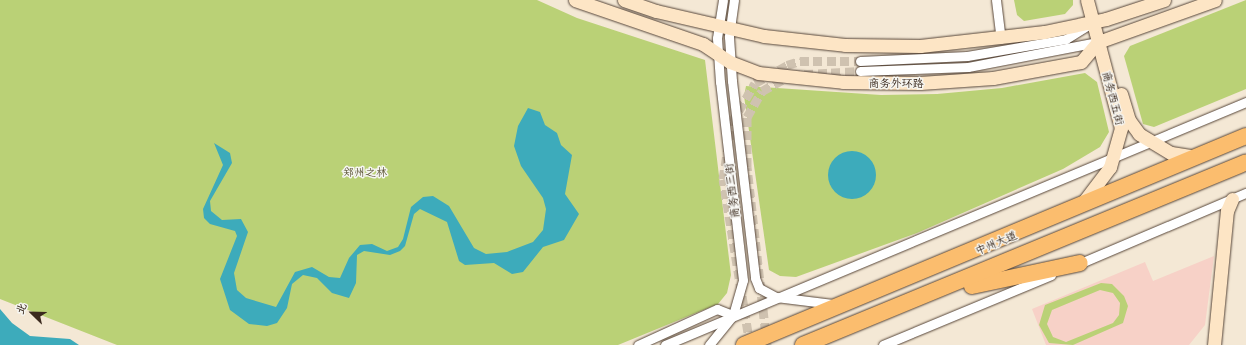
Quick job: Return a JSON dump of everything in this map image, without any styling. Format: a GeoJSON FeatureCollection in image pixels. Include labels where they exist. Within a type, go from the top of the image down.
{"type":"FeatureCollection","features":[{"type":"Feature","properties":{"kind":"highway","name":"中州大道"},"geometry":{"type":"LineString","coordinates":[[744,345],[1078,209],[1246,136]]}},
{"type":"Feature","properties":{"kind":"highway","name":"中州大道"},"geometry":{"type":"LineString","coordinates":[[803,345],[907,304],[1246,162]]}},
{"type":"Feature","properties":{"kind":"highway"},"geometry":{"type":"LineString","coordinates":[[907,304],[1080,263]]}},
{"type":"Feature","properties":{"kind":"street","name":"商务外环路"},"geometry":{"type":"LineString","coordinates":[[575,0],[703,44],[730,62],[758,73],[786,78],[843,82],[947,82],[1071,65],[1081,62],[1102,41]]}},
{"type":"Feature","properties":{"kind":"street"},"geometry":{"type":"LineString","coordinates":[[624,0],[724,27],[778,38],[845,45],[926,46],[1001,39],[1097,21],[1164,0]]}},
{"type":"Feature","properties":{"kind":"street","name":"商务西三街"},"geometry":{"type":"LineString","coordinates":[[723,0],[724,27],[730,62],[755,278],[759,288],[776,297],[805,303],[847,304]]}},
{"type":"Feature","properties":{"kind":"street","name":"商务西三街"},"geometry":{"type":"LineString","coordinates":[[709,345],[734,315],[743,280],[718,54],[724,27],[734,0]]}},
{"type":"Feature","properties":{"kind":"street"},"geometry":{"type":"LineString","coordinates":[[996,0],[1001,39]]}},
{"type":"Feature","properties":{"kind":"street","name":"商务西五街"},"geometry":{"type":"LineString","coordinates":[[1078,209],[1104,177],[1114,158],[1121,128],[1097,21],[1088,0]]}},
{"type":"Feature","properties":{"kind":"street","name":"商务西五街"},"geometry":{"type":"LineString","coordinates":[[1096,0],[1097,21]]}},
{"type":"Feature","properties":{"kind":"street"},"geometry":{"type":"LineString","coordinates":[[860,72],[968,67],[1102,41],[1196,4],[1216,0]]}},
{"type":"Feature","properties":{"kind":"street"},"geometry":{"type":"LineString","coordinates":[[860,61],[913,60],[1008,50],[1066,39],[1097,21]]}},
{"type":"Feature","properties":{"kind":"street","name":"商务西五街"},"geometry":{"type":"LineString","coordinates":[[1102,41],[1129,120],[1139,134],[1171,153],[1197,158]]}},
{"type":"Feature","properties":{"kind":"street"},"geometry":{"type":"LineString","coordinates":[[665,345],[776,297],[1246,102]]}},
{"type":"Feature","properties":{"kind":"street"},"geometry":{"type":"LineString","coordinates":[[883,345],[1246,193]]}},
{"type":"Feature","properties":{"kind":"street"},"geometry":{"type":"LineString","coordinates":[[1214,345],[1227,211],[1232,199]]}},
{"type":"Feature","properties":{"kind":"street"},"geometry":{"type":"LineString","coordinates":[[1221,345],[1232,199]]}},
{"type":"Feature","properties":{"kind":"street"},"geometry":{"type":"LineString","coordinates":[[638,345],[717,309],[734,315]]}},
{"type":"Feature","properties":{"kind":"shaded area"},"geometry":{"type":"Polygon","coordinates":[[[1214,256],[1205,325],[1189,345],[1046,345],[1032,309],[1145,262],[1153,281],[1214,256]]]}},
{"type":"Feature","properties":{"kind":"green space","name":"郑州之林"},"geometry":{"type":"Polygon","coordinates":[[[0,0],[537,0],[577,18],[705,60],[731,275],[727,293],[718,304],[618,345],[117,345],[0,299],[0,0]]]}},
{"type":"Feature","properties":{"kind":"green space"},"geometry":{"type":"Polygon","coordinates":[[[1014,0],[1073,0],[1073,5],[1065,14],[1024,21],[1017,15],[1014,0]]]}},
{"type":"Feature","properties":{"kind":"green space"},"geometry":{"type":"Polygon","coordinates":[[[1246,0],[1246,89],[1154,127],[1143,124],[1124,56],[1130,46],[1246,0]]]}},
{"type":"Feature","properties":{"kind":"green space"},"geometry":{"type":"Polygon","coordinates":[[[1085,73],[1097,82],[1109,132],[1100,147],[1063,169],[917,233],[796,277],[780,276],[769,270],[744,96],[746,86],[881,95],[937,94],[1002,88],[1085,73]]]}},
{"type":"Feature","properties":{"kind":"green space"},"geometry":{"type":"Polygon","coordinates":[[[1101,283],[1112,284],[1124,296],[1128,306],[1123,323],[1073,345],[1049,343],[1039,325],[1045,305],[1101,283]],[[1100,290],[1052,310],[1047,324],[1053,337],[1066,342],[1113,323],[1119,315],[1120,303],[1113,293],[1100,290]]]}},
{"type":"Feature","properties":{"kind":"water"},"geometry":{"type":"Polygon","coordinates":[[[528,108],[540,112],[545,125],[557,133],[561,145],[572,155],[565,194],[579,214],[564,240],[543,247],[523,272],[512,274],[494,263],[465,265],[459,261],[447,222],[420,209],[414,214],[405,246],[400,251],[390,255],[364,251],[357,255],[356,283],[349,298],[332,293],[317,278],[303,275],[292,284],[287,308],[277,323],[267,326],[249,324],[230,310],[220,279],[237,236],[235,231],[210,224],[204,218],[203,209],[223,165],[214,143],[230,153],[232,163],[210,201],[211,211],[222,220],[241,219],[248,232],[234,273],[237,290],[246,298],[276,307],[295,272],[312,267],[329,277],[340,278],[349,258],[360,245],[372,244],[387,251],[398,247],[403,239],[411,207],[423,197],[433,196],[449,206],[474,248],[486,254],[507,252],[533,242],[543,230],[546,209],[543,198],[521,166],[514,146],[518,126],[528,108]]]}},
{"type":"Feature","properties":{"kind":"water"},"geometry":{"type":"Polygon","coordinates":[[[847,151],[857,151],[866,155],[872,161],[875,166],[875,184],[866,195],[857,199],[847,199],[838,195],[832,189],[828,180],[828,170],[832,161],[838,155],[847,151]]]}},
{"type":"Feature","properties":{"kind":"water"},"geometry":{"type":"Polygon","coordinates":[[[0,309],[12,323],[30,336],[70,339],[79,345],[0,345],[0,309]]]}},
{"type":"Feature","properties":{"kind":"tunnel"},"geometry":{"type":"LineString","coordinates":[[750,345],[723,179],[732,122],[755,83],[787,65],[800,61],[860,61]]}},
{"type":"Feature","properties":{"kind":"tunnel"},"geometry":{"type":"LineString","coordinates":[[767,345],[747,167],[747,117],[762,91],[791,75],[860,71]]}}]}
